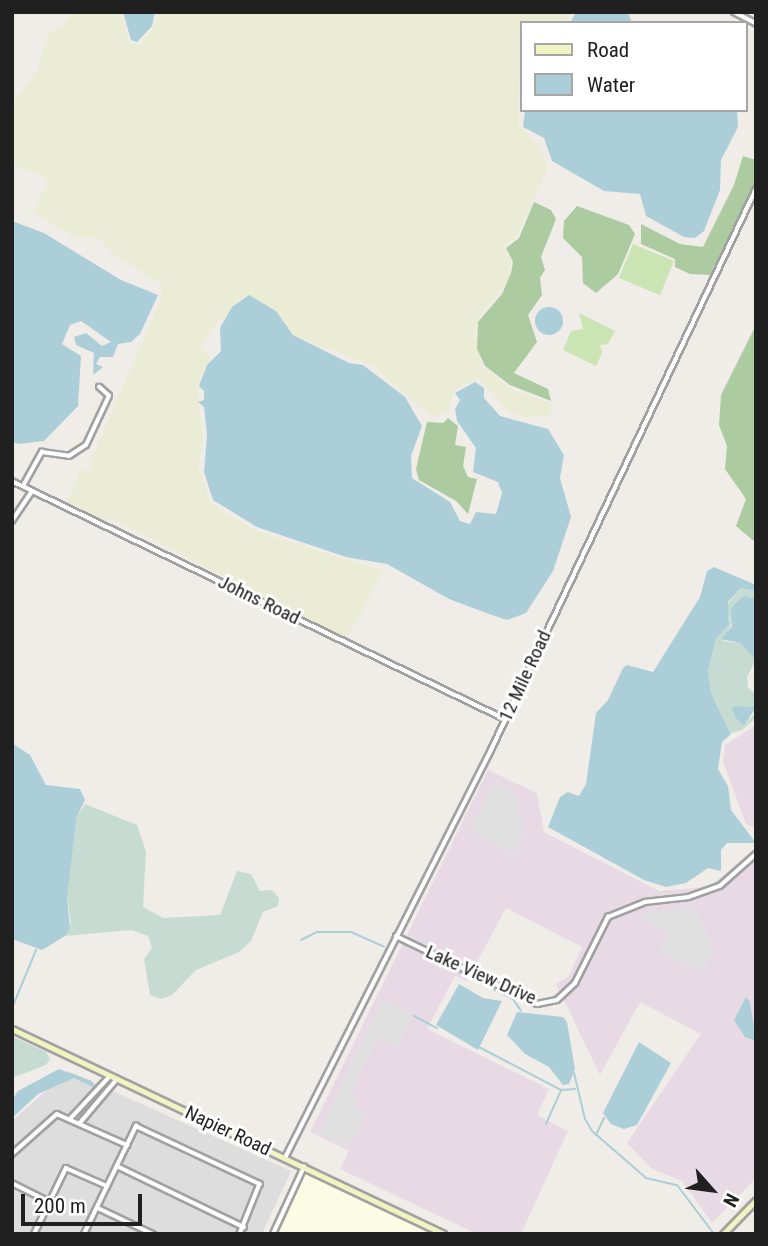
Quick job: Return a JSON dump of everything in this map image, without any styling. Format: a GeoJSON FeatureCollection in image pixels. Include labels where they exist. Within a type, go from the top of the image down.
{"type":"FeatureCollection","features":[{"type":"Feature","properties":{"kind":"street"},"geometry":{"type":"LineString","coordinates":[[734,12],[756,23]]}},
{"type":"Feature","properties":{"kind":"street","name":"12 Mile Road"},"geometry":{"type":"LineString","coordinates":[[285,1158],[505,719],[756,189]]}},
{"type":"Feature","properties":{"kind":"street"},"geometry":{"type":"LineString","coordinates":[[23,486],[42,452],[69,456],[86,445],[109,396],[99,387]]}},
{"type":"Feature","properties":{"kind":"street","name":"Johns Road"},"geometry":{"type":"LineString","coordinates":[[12,481],[505,719]]}},
{"type":"Feature","properties":{"kind":"street"},"geometry":{"type":"LineString","coordinates":[[12,521],[32,491]]}},
{"type":"Feature","properties":{"kind":"street","name":"Lake View Drive"},"geometry":{"type":"LineString","coordinates":[[396,936],[537,1004],[557,1000],[575,983],[608,917],[645,902],[689,897],[720,886],[756,854]]}},
{"type":"Feature","properties":{"kind":"street","name":"Napier Road"},"geometry":{"type":"LineString","coordinates":[[12,1029],[443,1234]]}},
{"type":"Feature","properties":{"kind":"street"},"geometry":{"type":"LineString","coordinates":[[71,1118],[110,1076]]}},
{"type":"Feature","properties":{"kind":"street"},"geometry":{"type":"LineString","coordinates":[[80,1123],[117,1079]]}},
{"type":"Feature","properties":{"kind":"street"},"geometry":{"type":"LineString","coordinates":[[12,1154],[51,1116],[71,1118],[127,1145]]}},
{"type":"Feature","properties":{"kind":"street"},"geometry":{"type":"LineString","coordinates":[[84,1234],[136,1126],[261,1186],[240,1234]]}},
{"type":"Feature","properties":{"kind":"street"},"geometry":{"type":"LineString","coordinates":[[117,1166],[244,1227]]}},
{"type":"Feature","properties":{"kind":"street"},"geometry":{"type":"LineString","coordinates":[[272,1234],[304,1167]]}},
{"type":"Feature","properties":{"kind":"street"},"geometry":{"type":"LineString","coordinates":[[34,1234],[66,1168],[107,1186]]}},
{"type":"Feature","properties":{"kind":"street"},"geometry":{"type":"LineString","coordinates":[[12,1183],[50,1202]]}},
{"type":"Feature","properties":{"kind":"street"},"geometry":{"type":"LineString","coordinates":[[723,1234],[756,1200]]}},
{"type":"Feature","properties":{"kind":"street"},"geometry":{"type":"LineString","coordinates":[[97,1207],[153,1234]]}},
{"type":"Feature","properties":{"kind":"shaded area"},"geometry":{"type":"Polygon","coordinates":[[[74,12],[121,12],[129,42],[138,46],[154,27],[158,12],[571,12],[566,21],[520,21],[518,124],[539,146],[548,168],[515,239],[503,246],[511,262],[508,281],[479,317],[474,334],[482,367],[513,390],[550,403],[553,407],[549,416],[522,417],[509,412],[479,378],[455,389],[446,414],[431,417],[373,366],[293,335],[276,311],[245,295],[226,318],[218,320],[201,346],[211,359],[197,383],[203,440],[198,467],[211,504],[256,531],[383,571],[346,640],[113,519],[105,522],[66,503],[82,468],[93,472],[90,462],[162,297],[161,284],[113,254],[98,238],[73,236],[33,212],[47,184],[42,176],[12,165],[12,103],[37,71],[48,33],[62,27],[74,12]]]}},
{"type":"Feature","properties":{"kind":"shaded area"},"geometry":{"type":"Polygon","coordinates":[[[741,588],[756,591],[756,599],[732,607],[733,620],[723,641],[740,643],[756,659],[747,677],[748,688],[756,694],[756,707],[736,706],[744,726],[756,712],[756,718],[742,730],[731,733],[711,693],[708,672],[716,639],[730,620],[726,606],[741,588]]]}},
{"type":"Feature","properties":{"kind":"shaded area"},"geometry":{"type":"Polygon","coordinates":[[[756,725],[756,828],[746,824],[723,762],[725,745],[756,725]]]}},
{"type":"Feature","properties":{"kind":"shaded area"},"geometry":{"type":"Polygon","coordinates":[[[488,770],[537,793],[544,832],[659,891],[708,887],[756,850],[756,1178],[712,1223],[682,1181],[652,1169],[627,1143],[701,1034],[640,1002],[600,1075],[556,984],[569,976],[582,947],[506,908],[467,981],[455,976],[427,1029],[549,1089],[537,1115],[568,1131],[521,1234],[477,1234],[340,1169],[349,1151],[310,1132],[488,770]]]}},
{"type":"Feature","properties":{"kind":"shaded area"},"geometry":{"type":"Polygon","coordinates":[[[499,784],[516,795],[524,837],[515,854],[470,831],[493,785],[499,784]]]}},
{"type":"Feature","properties":{"kind":"shaded area"},"geometry":{"type":"Polygon","coordinates":[[[85,804],[137,825],[146,852],[143,907],[163,918],[220,915],[237,871],[251,874],[260,891],[272,890],[279,898],[278,906],[263,912],[251,941],[239,952],[196,970],[172,995],[161,999],[150,995],[144,959],[152,948],[148,936],[132,930],[65,936],[71,923],[67,898],[77,816],[85,804]]]}},
{"type":"Feature","properties":{"kind":"shaded area"},"geometry":{"type":"Polygon","coordinates":[[[694,908],[715,952],[700,972],[660,952],[669,932],[642,918],[645,912],[694,908]]]}},
{"type":"Feature","properties":{"kind":"shaded area"},"geometry":{"type":"Polygon","coordinates":[[[382,1001],[412,1015],[397,1047],[377,1037],[350,1094],[359,1098],[355,1108],[366,1113],[352,1142],[345,1147],[318,1134],[382,1001]]]}},
{"type":"Feature","properties":{"kind":"shaded area"},"geometry":{"type":"Polygon","coordinates":[[[12,1036],[46,1052],[50,1059],[46,1065],[12,1078],[12,1036]]]}},
{"type":"Feature","properties":{"kind":"shaded area"},"geometry":{"type":"Polygon","coordinates":[[[68,1071],[291,1171],[262,1234],[12,1234],[12,1121],[68,1071]]]}},
{"type":"Feature","properties":{"kind":"shaded area"},"geometry":{"type":"Polygon","coordinates":[[[305,1168],[442,1234],[274,1234],[305,1168]]]}},
{"type":"Feature","properties":{"kind":"green space"},"geometry":{"type":"Polygon","coordinates":[[[743,156],[756,160],[756,182],[710,275],[690,274],[675,267],[675,259],[641,244],[641,224],[680,244],[703,247],[734,185],[743,156]]]}},
{"type":"Feature","properties":{"kind":"green space"},"geometry":{"type":"Polygon","coordinates":[[[534,202],[551,210],[556,219],[541,257],[545,270],[540,278],[542,295],[528,315],[537,342],[514,373],[548,389],[551,401],[510,385],[485,366],[477,349],[478,322],[502,294],[511,273],[513,262],[506,248],[519,238],[534,202]]]}},
{"type":"Feature","properties":{"kind":"green space"},"geometry":{"type":"Polygon","coordinates":[[[577,206],[629,225],[635,234],[618,274],[596,293],[583,283],[582,257],[563,238],[564,221],[577,206]]]}},
{"type":"Feature","properties":{"kind":"green space"},"geometry":{"type":"Polygon","coordinates":[[[633,244],[674,261],[660,295],[619,278],[633,244]]]}},
{"type":"Feature","properties":{"kind":"green space"},"geometry":{"type":"Polygon","coordinates":[[[579,313],[615,331],[608,344],[600,345],[602,353],[596,366],[563,350],[571,331],[583,329],[579,313]]]}},
{"type":"Feature","properties":{"kind":"green space"},"geometry":{"type":"Polygon","coordinates":[[[756,325],[756,543],[736,526],[746,499],[725,469],[727,446],[719,425],[721,395],[756,325]]]}},
{"type":"Feature","properties":{"kind":"green space"},"geometry":{"type":"Polygon","coordinates":[[[448,418],[458,426],[455,445],[466,447],[463,466],[468,477],[477,479],[468,514],[456,501],[419,480],[416,469],[427,422],[443,423],[448,418]]]}},
{"type":"Feature","properties":{"kind":"water"},"geometry":{"type":"Polygon","coordinates":[[[123,12],[155,12],[152,26],[137,42],[131,40],[123,12]]]}},
{"type":"Feature","properties":{"kind":"water"},"geometry":{"type":"Polygon","coordinates":[[[576,12],[628,12],[631,21],[571,21],[576,12]]]}},
{"type":"Feature","properties":{"kind":"water"},"geometry":{"type":"Polygon","coordinates":[[[525,112],[737,112],[738,127],[721,160],[720,190],[704,231],[695,238],[684,237],[646,216],[640,194],[604,191],[552,161],[544,138],[523,127],[525,112]]]}},
{"type":"Feature","properties":{"kind":"water"},"geometry":{"type":"Polygon","coordinates":[[[12,221],[44,233],[121,280],[158,295],[140,334],[131,342],[118,344],[113,357],[100,357],[96,364],[103,367],[93,375],[94,353],[76,345],[74,337],[86,333],[102,346],[111,342],[81,321],[70,325],[62,344],[81,356],[78,406],[44,441],[18,444],[12,442],[12,221]]]}},
{"type":"Feature","properties":{"kind":"water"},"geometry":{"type":"Polygon","coordinates":[[[249,295],[276,311],[293,335],[349,363],[363,365],[405,397],[422,426],[411,456],[412,478],[450,502],[460,521],[470,524],[476,512],[496,514],[502,493],[498,482],[473,472],[476,448],[457,421],[455,409],[460,400],[455,393],[475,382],[484,388],[484,398],[500,416],[548,429],[564,455],[560,478],[571,517],[553,571],[526,613],[507,620],[489,614],[449,599],[387,564],[346,557],[257,527],[213,500],[204,472],[207,434],[204,407],[198,402],[204,400],[204,391],[199,386],[207,365],[221,351],[220,328],[232,307],[249,295]]]}},
{"type":"Feature","properties":{"kind":"water"},"geometry":{"type":"Polygon","coordinates":[[[549,307],[559,311],[563,321],[559,331],[549,335],[539,331],[535,321],[539,311],[549,307]]]}},
{"type":"Feature","properties":{"kind":"water"},"geometry":{"type":"Polygon","coordinates":[[[714,567],[756,585],[756,591],[741,588],[728,602],[729,624],[716,639],[708,672],[711,693],[731,734],[722,742],[718,769],[728,786],[731,810],[756,843],[727,843],[721,850],[721,871],[708,868],[686,883],[666,887],[644,880],[548,827],[560,797],[568,792],[579,796],[586,784],[596,713],[608,700],[623,668],[627,665],[653,672],[700,597],[707,571],[714,567]]]}},
{"type":"Feature","properties":{"kind":"water"},"geometry":{"type":"Polygon","coordinates":[[[744,596],[756,599],[755,659],[740,643],[721,639],[732,626],[731,608],[744,596]]]}},
{"type":"Feature","properties":{"kind":"water"},"geometry":{"type":"Polygon","coordinates":[[[756,707],[744,726],[735,717],[732,708],[756,707]]]}},
{"type":"Feature","properties":{"kind":"water"},"geometry":{"type":"Polygon","coordinates":[[[12,743],[30,755],[46,785],[80,789],[85,800],[77,816],[67,898],[70,928],[65,936],[42,950],[12,939],[12,743]]]}},
{"type":"Feature","properties":{"kind":"water"},"geometry":{"type":"Polygon","coordinates":[[[459,984],[483,998],[502,1001],[478,1050],[436,1025],[459,984]]]}},
{"type":"Feature","properties":{"kind":"water"},"geometry":{"type":"Polygon","coordinates":[[[746,997],[750,1002],[756,1041],[745,1037],[734,1020],[746,997]]]}},
{"type":"Feature","properties":{"kind":"water"},"geometry":{"type":"Polygon","coordinates":[[[517,1012],[563,1017],[567,1022],[575,1069],[569,1084],[563,1085],[549,1067],[525,1054],[507,1035],[517,1012]]]}},
{"type":"Feature","properties":{"kind":"water"},"geometry":{"type":"Polygon","coordinates":[[[639,1042],[671,1063],[637,1125],[624,1129],[611,1124],[603,1113],[639,1042]]]}},
{"type":"Feature","properties":{"kind":"water"},"geometry":{"type":"Polygon","coordinates":[[[59,1069],[92,1081],[95,1088],[74,1078],[38,1094],[12,1118],[12,1100],[18,1091],[59,1069]]]}},
{"type":"Feature","properties":{"kind":"waterway"},"geometry":{"type":"LineString","coordinates":[[301,940],[317,932],[351,932],[384,947]]}},
{"type":"Feature","properties":{"kind":"waterway"},"geometry":{"type":"LineString","coordinates":[[12,1008],[36,950]]}},
{"type":"Feature","properties":{"kind":"waterway"},"geometry":{"type":"LineString","coordinates":[[459,972],[513,999],[521,1011]]}},
{"type":"Feature","properties":{"kind":"waterway"},"geometry":{"type":"LineString","coordinates":[[414,1016],[437,1028]]}},
{"type":"Feature","properties":{"kind":"waterway"},"geometry":{"type":"LineString","coordinates":[[477,1046],[561,1090],[575,1089]]}},
{"type":"Feature","properties":{"kind":"waterway"},"geometry":{"type":"LineString","coordinates":[[574,1073],[585,1119],[592,1131],[646,1178],[677,1185],[714,1234]]}},
{"type":"Feature","properties":{"kind":"waterway"},"geometry":{"type":"LineString","coordinates":[[546,1124],[561,1091]]}},
{"type":"Feature","properties":{"kind":"waterway"},"geometry":{"type":"LineString","coordinates":[[596,1135],[604,1118]]}}]}
